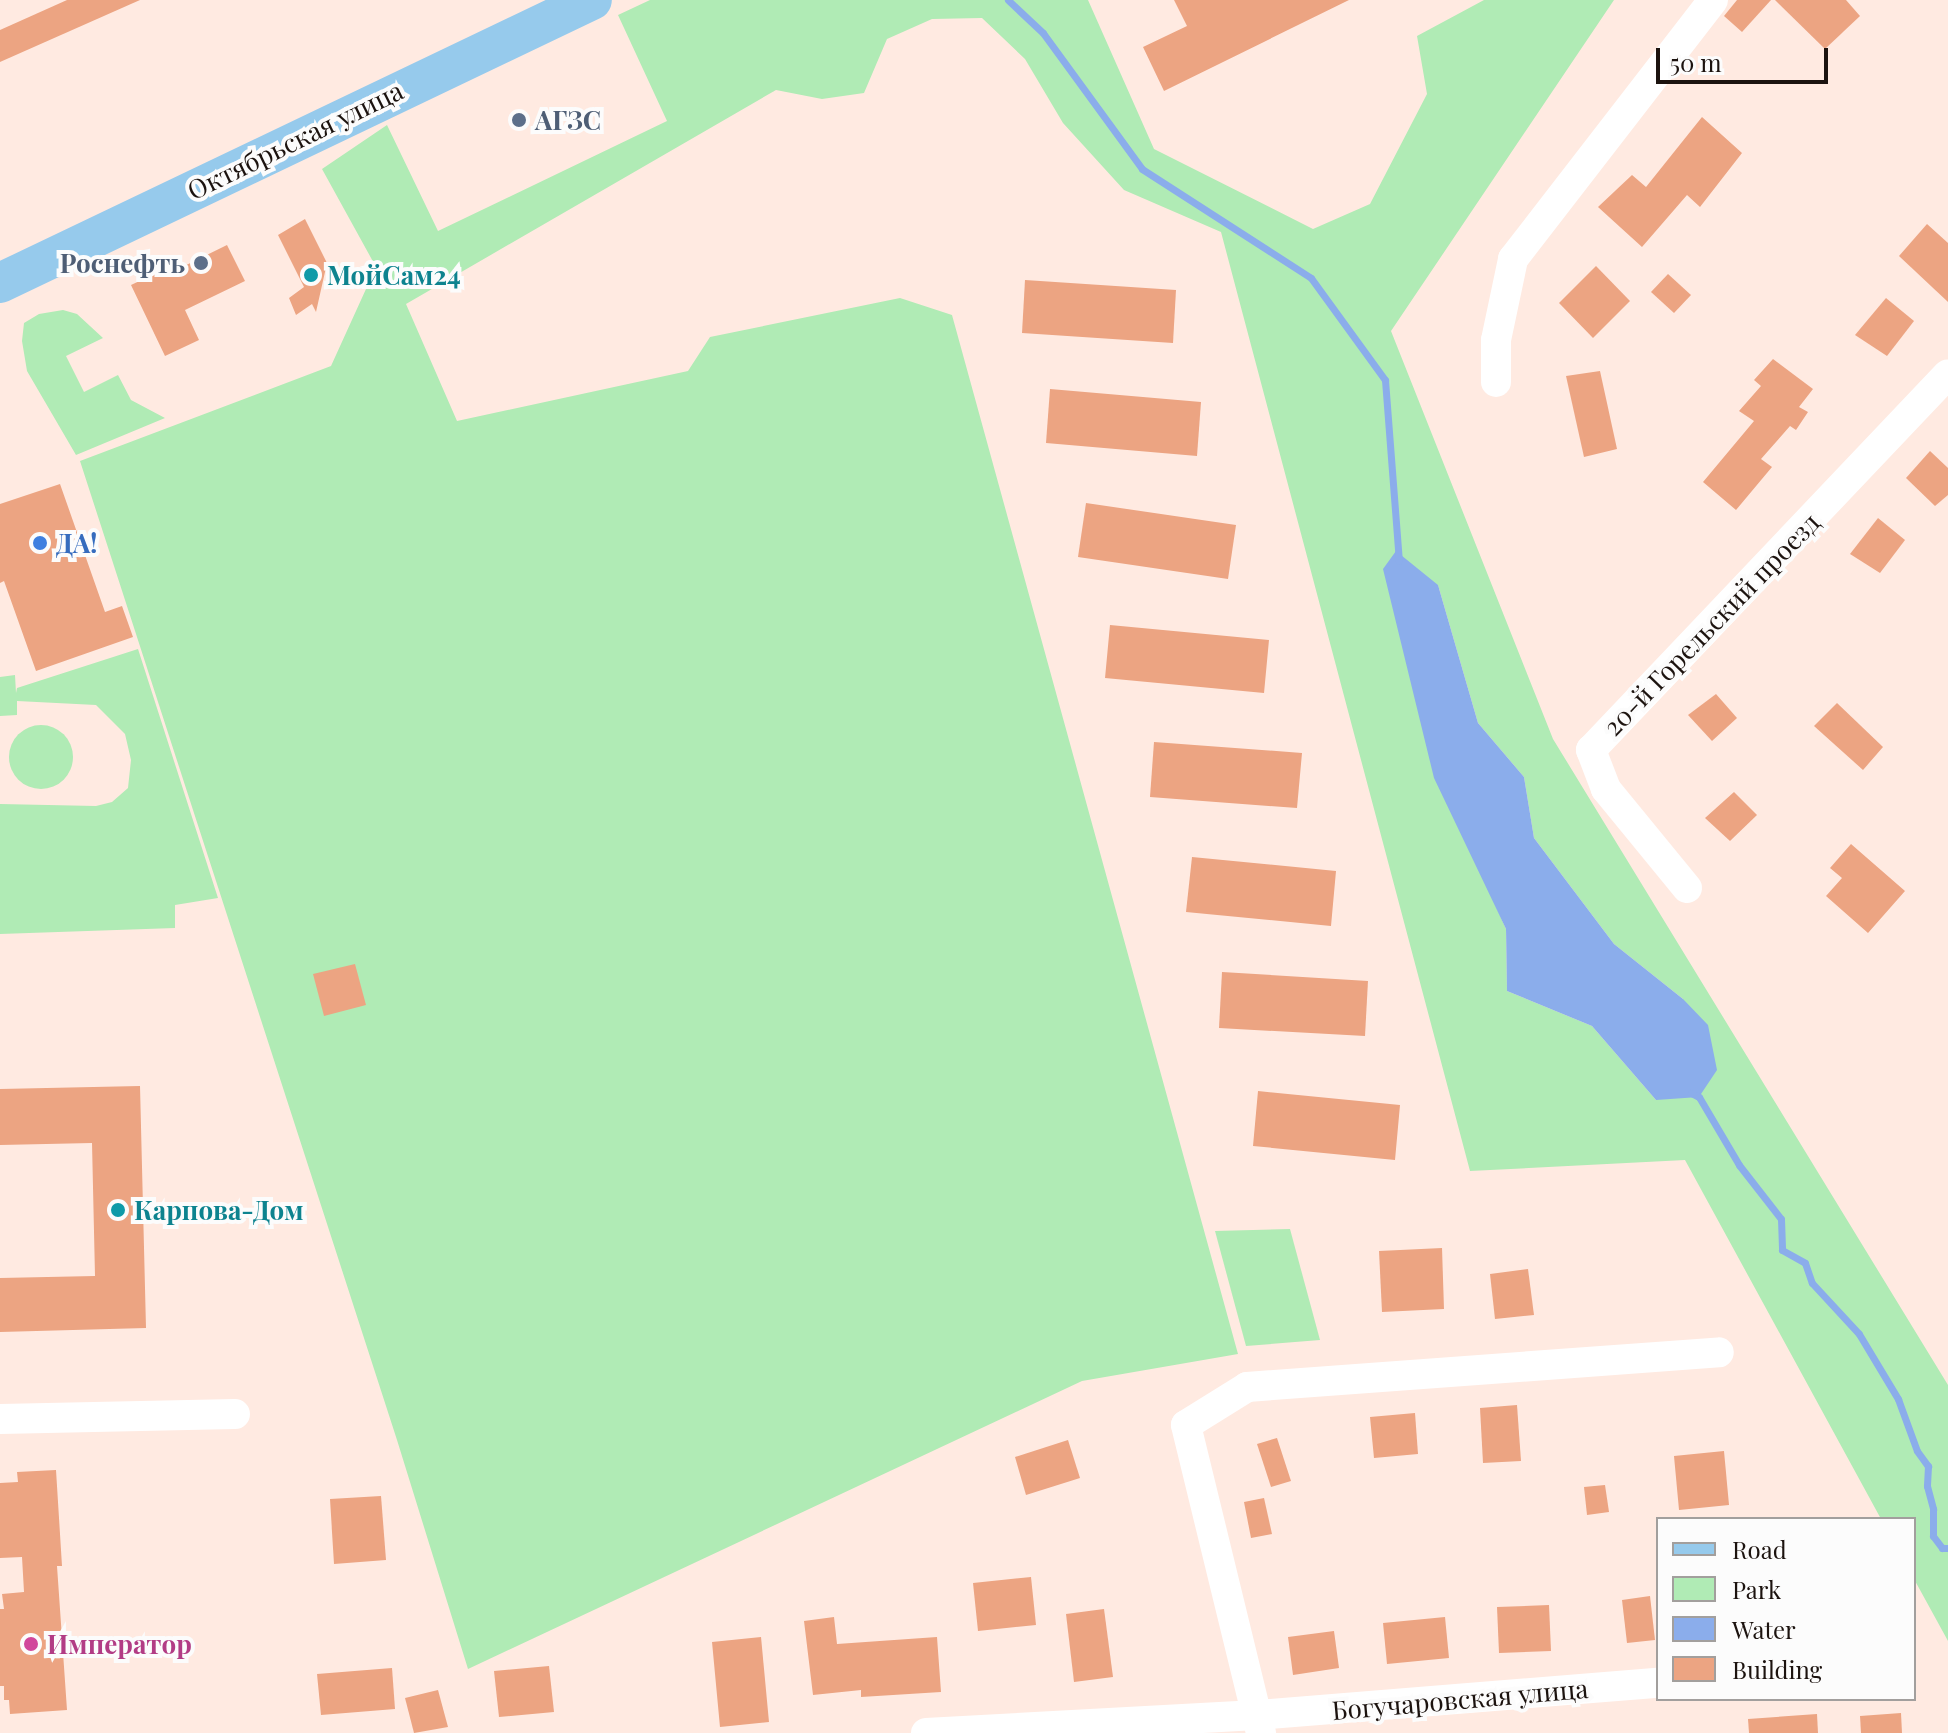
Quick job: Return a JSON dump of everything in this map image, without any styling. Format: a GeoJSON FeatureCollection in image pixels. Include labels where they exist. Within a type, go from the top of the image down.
{"type":"FeatureCollection","features":[{"type":"Feature","properties":{"kind":"main road","name":"Октябрьская улица"},"geometry":{"type":"LineString","coordinates":[[0,283],[592,0]]}},
{"type":"Feature","properties":{"kind":"street"},"geometry":{"type":"LineString","coordinates":[[1496,382],[1496,340],[1513,259],[1713,0]]}},
{"type":"Feature","properties":{"kind":"street","name":"20-й Горельский проезд"},"geometry":{"type":"LineString","coordinates":[[1687,888],[1606,789],[1591,750],[1948,374]]}},
{"type":"Feature","properties":{"kind":"street"},"geometry":{"type":"LineString","coordinates":[[1259,1724],[1186,1425],[1247,1387],[1719,1352]]}},
{"type":"Feature","properties":{"kind":"street"},"geometry":{"type":"LineString","coordinates":[[0,1419],[235,1414]]}},
{"type":"Feature","properties":{"kind":"street","name":"Богучаровская улица"},"geometry":{"type":"LineString","coordinates":[[926,1733],[1259,1724],[1656,1683]]}},
{"type":"Feature","properties":{"kind":"green space"},"geometry":{"type":"Polygon","coordinates":[[[650,0],[1088,0],[1154,149],[1313,229],[1370,204],[1427,94],[1417,36],[1484,0],[1614,0],[1391,331],[1553,739],[1948,1385],[1948,1641],[1916,1583],[1916,1517],[1880,1517],[1685,1160],[1470,1171],[1221,232],[1124,190],[1063,123],[1025,59],[982,18],[932,19],[887,39],[864,93],[822,99],[776,90],[406,304],[457,421],[688,371],[710,337],[900,298],[952,315],[1238,1354],[1082,1381],[468,1669],[397,1440],[80,461],[331,366],[376,267],[322,169],[387,125],[438,231],[667,121],[618,15],[650,0]],[[1438,585],[1473,855],[1506,929],[1507,991],[1592,1026],[1656,1100],[1683,999],[1614,944],[1534,838],[1524,777],[1478,723],[1438,585]]]}},
{"type":"Feature","properties":{"kind":"green space"},"geometry":{"type":"Polygon","coordinates":[[[63,310],[77,314],[103,338],[66,356],[84,392],[118,375],[131,400],[165,418],[76,455],[27,371],[22,341],[24,323],[39,314],[63,310]]]}},
{"type":"Feature","properties":{"kind":"green space"},"geometry":{"type":"Polygon","coordinates":[[[138,649],[218,898],[175,905],[175,928],[0,934],[0,804],[96,806],[112,802],[128,788],[131,760],[125,734],[96,705],[17,701],[17,715],[0,716],[0,677],[15,675],[16,693],[17,688],[138,649]]]}},
{"type":"Feature","properties":{"kind":"green space"},"geometry":{"type":"Polygon","coordinates":[[[41,725],[59,731],[67,739],[73,757],[67,775],[59,783],[41,789],[23,783],[15,775],[9,757],[15,739],[23,731],[41,725]]]}},
{"type":"Feature","properties":{"kind":"green space"},"geometry":{"type":"Polygon","coordinates":[[[1290,1229],[1320,1340],[1246,1346],[1215,1231],[1290,1229]]]}},
{"type":"Feature","properties":{"kind":"water"},"geometry":{"type":"Polygon","coordinates":[[[1396,551],[1438,585],[1478,723],[1524,777],[1534,838],[1614,944],[1683,999],[1708,1025],[1717,1070],[1699,1097],[1656,1100],[1592,1026],[1507,991],[1506,929],[1434,778],[1383,569],[1396,551]]]}},
{"type":"Feature","properties":{"kind":"building"},"geometry":{"type":"Polygon","coordinates":[[[67,0],[140,0],[0,62],[0,30],[67,0]]]}},
{"type":"Feature","properties":{"kind":"building"},"geometry":{"type":"Polygon","coordinates":[[[1174,0],[1349,0],[1164,91],[1143,47],[1187,26],[1174,0]]]}},
{"type":"Feature","properties":{"kind":"building"},"geometry":{"type":"Polygon","coordinates":[[[1737,0],[1771,0],[1742,32],[1724,16],[1737,0]]]}},
{"type":"Feature","properties":{"kind":"building"},"geometry":{"type":"Polygon","coordinates":[[[1775,0],[1846,0],[1860,16],[1825,49],[1775,0]]]}},
{"type":"Feature","properties":{"kind":"building"},"geometry":{"type":"Polygon","coordinates":[[[1702,117],[1742,153],[1700,207],[1687,195],[1642,247],[1598,207],[1632,175],[1646,187],[1702,117]]]}},
{"type":"Feature","properties":{"kind":"building","name":"МойСам24"},"geometry":{"type":"Polygon","coordinates":[[[305,219],[327,263],[316,312],[312,304],[296,315],[289,298],[304,287],[278,235],[305,219]]]}},
{"type":"Feature","properties":{"kind":"building"},"geometry":{"type":"Polygon","coordinates":[[[1927,224],[1948,243],[1948,302],[1899,256],[1927,224]]]}},
{"type":"Feature","properties":{"kind":"building"},"geometry":{"type":"Polygon","coordinates":[[[227,245],[245,281],[185,310],[199,340],[165,356],[131,285],[165,269],[168,274],[227,245]]]}},
{"type":"Feature","properties":{"kind":"building"},"geometry":{"type":"Polygon","coordinates":[[[1596,266],[1630,301],[1593,338],[1559,303],[1596,266]]]}},
{"type":"Feature","properties":{"kind":"building"},"geometry":{"type":"Polygon","coordinates":[[[1668,274],[1691,295],[1674,313],[1651,292],[1668,274]]]}},
{"type":"Feature","properties":{"kind":"building"},"geometry":{"type":"Polygon","coordinates":[[[1025,280],[1176,290],[1173,343],[1022,333],[1025,280]]]}},
{"type":"Feature","properties":{"kind":"building"},"geometry":{"type":"Polygon","coordinates":[[[1886,298],[1914,321],[1887,356],[1855,335],[1886,298]]]}},
{"type":"Feature","properties":{"kind":"building"},"geometry":{"type":"Polygon","coordinates":[[[1773,359],[1813,389],[1799,407],[1808,412],[1796,430],[1790,426],[1761,459],[1772,467],[1736,510],[1703,482],[1754,421],[1739,411],[1761,386],[1754,380],[1773,359]]]}},
{"type":"Feature","properties":{"kind":"building"},"geometry":{"type":"Polygon","coordinates":[[[1600,371],[1617,449],[1584,457],[1566,376],[1600,371]]]}},
{"type":"Feature","properties":{"kind":"building"},"geometry":{"type":"Polygon","coordinates":[[[1050,389],[1201,402],[1197,456],[1046,443],[1050,389]]]}},
{"type":"Feature","properties":{"kind":"building"},"geometry":{"type":"Polygon","coordinates":[[[1930,451],[1948,468],[1948,495],[1935,506],[1906,478],[1930,451]]]}},
{"type":"Feature","properties":{"kind":"building","name":"ДА!"},"geometry":{"type":"Polygon","coordinates":[[[60,484],[105,612],[122,606],[133,637],[36,671],[4,581],[0,583],[0,504],[60,484]]]}},
{"type":"Feature","properties":{"kind":"building"},"geometry":{"type":"Polygon","coordinates":[[[1086,503],[1236,525],[1228,579],[1078,557],[1086,503]]]}},
{"type":"Feature","properties":{"kind":"building"},"geometry":{"type":"Polygon","coordinates":[[[1878,518],[1905,540],[1880,573],[1850,554],[1878,518]]]}},
{"type":"Feature","properties":{"kind":"building"},"geometry":{"type":"Polygon","coordinates":[[[1110,625],[1269,640],[1264,693],[1105,678],[1110,625]]]}},
{"type":"Feature","properties":{"kind":"building"},"geometry":{"type":"Polygon","coordinates":[[[1716,694],[1737,718],[1712,741],[1688,715],[1716,694]]]}},
{"type":"Feature","properties":{"kind":"building"},"geometry":{"type":"Polygon","coordinates":[[[1837,703],[1883,747],[1863,770],[1814,726],[1837,703]]]}},
{"type":"Feature","properties":{"kind":"building"},"geometry":{"type":"Polygon","coordinates":[[[1154,742],[1302,753],[1297,808],[1150,797],[1154,742]]]}},
{"type":"Feature","properties":{"kind":"building"},"geometry":{"type":"Polygon","coordinates":[[[1734,792],[1757,815],[1730,841],[1705,818],[1734,792]]]}},
{"type":"Feature","properties":{"kind":"building"},"geometry":{"type":"Polygon","coordinates":[[[1851,844],[1905,891],[1868,933],[1826,896],[1842,878],[1830,868],[1851,844]]]}},
{"type":"Feature","properties":{"kind":"building"},"geometry":{"type":"Polygon","coordinates":[[[1192,857],[1336,871],[1331,926],[1186,912],[1192,857]]]}},
{"type":"Feature","properties":{"kind":"building"},"geometry":{"type":"Polygon","coordinates":[[[355,964],[366,1005],[324,1016],[313,974],[355,964]]]}},
{"type":"Feature","properties":{"kind":"building"},"geometry":{"type":"Polygon","coordinates":[[[1222,972],[1368,981],[1365,1036],[1219,1028],[1222,972]]]}},
{"type":"Feature","properties":{"kind":"building","name":"Карпова-Дом"},"geometry":{"type":"Polygon","coordinates":[[[140,1086],[146,1328],[0,1332],[0,1278],[95,1276],[92,1143],[0,1145],[0,1089],[140,1086]]]}},
{"type":"Feature","properties":{"kind":"building"},"geometry":{"type":"Polygon","coordinates":[[[1258,1091],[1400,1105],[1395,1160],[1253,1146],[1258,1091]]]}},
{"type":"Feature","properties":{"kind":"building"},"geometry":{"type":"Polygon","coordinates":[[[1442,1248],[1444,1309],[1382,1312],[1379,1251],[1442,1248]]]}},
{"type":"Feature","properties":{"kind":"building"},"geometry":{"type":"Polygon","coordinates":[[[1528,1269],[1534,1315],[1495,1319],[1490,1274],[1528,1269]]]}},
{"type":"Feature","properties":{"kind":"building"},"geometry":{"type":"Polygon","coordinates":[[[1517,1405],[1521,1461],[1483,1463],[1480,1408],[1517,1405]]]}},
{"type":"Feature","properties":{"kind":"building"},"geometry":{"type":"Polygon","coordinates":[[[1415,1413],[1418,1454],[1374,1458],[1370,1417],[1415,1413]]]}},
{"type":"Feature","properties":{"kind":"building"},"geometry":{"type":"Polygon","coordinates":[[[1277,1438],[1291,1481],[1271,1487],[1257,1444],[1277,1438]]]}},
{"type":"Feature","properties":{"kind":"building"},"geometry":{"type":"Polygon","coordinates":[[[1068,1440],[1080,1478],[1026,1495],[1015,1457],[1068,1440]]]}},
{"type":"Feature","properties":{"kind":"building"},"geometry":{"type":"Polygon","coordinates":[[[1724,1451],[1729,1505],[1679,1510],[1674,1456],[1724,1451]]]}},
{"type":"Feature","properties":{"kind":"building"},"geometry":{"type":"Polygon","coordinates":[[[56,1470],[62,1566],[57,1566],[67,1710],[10,1714],[9,1700],[4,1700],[4,1686],[0,1686],[0,1609],[4,1609],[2,1594],[24,1592],[22,1557],[0,1558],[0,1483],[18,1482],[17,1472],[56,1470]]]}},
{"type":"Feature","properties":{"kind":"building"},"geometry":{"type":"Polygon","coordinates":[[[1605,1485],[1609,1512],[1587,1515],[1584,1487],[1605,1485]]]}},
{"type":"Feature","properties":{"kind":"building"},"geometry":{"type":"Polygon","coordinates":[[[381,1496],[386,1560],[334,1564],[330,1499],[381,1496]]]}},
{"type":"Feature","properties":{"kind":"building"},"geometry":{"type":"Polygon","coordinates":[[[1264,1498],[1272,1534],[1251,1538],[1244,1502],[1264,1498]]]}},
{"type":"Feature","properties":{"kind":"building"},"geometry":{"type":"Polygon","coordinates":[[[1031,1577],[1036,1625],[978,1631],[973,1583],[1031,1577]]]}},
{"type":"Feature","properties":{"kind":"building"},"geometry":{"type":"Polygon","coordinates":[[[1650,1596],[1655,1640],[1627,1643],[1622,1600],[1650,1596]]]}},
{"type":"Feature","properties":{"kind":"building"},"geometry":{"type":"Polygon","coordinates":[[[1549,1605],[1551,1651],[1499,1653],[1497,1607],[1549,1605]]]}},
{"type":"Feature","properties":{"kind":"building"},"geometry":{"type":"Polygon","coordinates":[[[1104,1609],[1113,1677],[1074,1682],[1066,1614],[1104,1609]]]}},
{"type":"Feature","properties":{"kind":"building"},"geometry":{"type":"Polygon","coordinates":[[[834,1617],[837,1644],[937,1637],[941,1692],[861,1697],[861,1690],[813,1695],[804,1621],[834,1617]]]}},
{"type":"Feature","properties":{"kind":"building"},"geometry":{"type":"Polygon","coordinates":[[[1445,1617],[1449,1658],[1387,1664],[1383,1623],[1445,1617]]]}},
{"type":"Feature","properties":{"kind":"building"},"geometry":{"type":"Polygon","coordinates":[[[1334,1631],[1339,1668],[1293,1675],[1288,1637],[1334,1631]]]}},
{"type":"Feature","properties":{"kind":"building"},"geometry":{"type":"Polygon","coordinates":[[[761,1637],[769,1722],[720,1727],[712,1642],[761,1637]]]}},
{"type":"Feature","properties":{"kind":"building"},"geometry":{"type":"Polygon","coordinates":[[[549,1666],[554,1712],[499,1717],[494,1671],[549,1666]]]}},
{"type":"Feature","properties":{"kind":"building"},"geometry":{"type":"Polygon","coordinates":[[[392,1668],[395,1709],[321,1715],[317,1674],[392,1668]]]}},
{"type":"Feature","properties":{"kind":"building"},"geometry":{"type":"Polygon","coordinates":[[[438,1690],[448,1727],[414,1733],[405,1698],[438,1690]]]}},
{"type":"Feature","properties":{"kind":"building"},"geometry":{"type":"Polygon","coordinates":[[[1901,1713],[1902,1733],[1861,1733],[1860,1716],[1901,1713]]]}},
{"type":"Feature","properties":{"kind":"building"},"geometry":{"type":"Polygon","coordinates":[[[1817,1714],[1818,1733],[1749,1733],[1748,1719],[1817,1714]]]}},
{"type":"Feature","properties":{"kind":"waterway"},"geometry":{"type":"LineString","coordinates":[[1008,0],[1043,33],[1142,169],[1311,278],[1385,380],[1399,560]]}},
{"type":"Feature","properties":{"kind":"waterway"},"geometry":{"type":"LineString","coordinates":[[1691,1093],[1699,1097],[1739,1165],[1781,1219],[1782,1250],[1805,1263],[1812,1283],[1859,1334],[1898,1399],[1917,1451],[1928,1466],[1927,1486],[1933,1509],[1933,1536],[1942,1548],[1948,1548]]}},
{"type":"Feature","properties":{"kind":"place","name":"АГЗС"},"geometry":{"type":"Point","coordinates":[519,120]}},
{"type":"Feature","properties":{"kind":"place","name":"Роснефть"},"geometry":{"type":"Point","coordinates":[201,263]}},
{"type":"Feature","properties":{"kind":"place","name":"МойСам24"},"geometry":{"type":"Point","coordinates":[311,275]}},
{"type":"Feature","properties":{"kind":"place","name":"ДА!"},"geometry":{"type":"Point","coordinates":[40,543]}},
{"type":"Feature","properties":{"kind":"place","name":"Карпова-Дом"},"geometry":{"type":"Point","coordinates":[118,1210]}},
{"type":"Feature","properties":{"kind":"place","name":"Император"},"geometry":{"type":"Point","coordinates":[31,1644]}}]}
